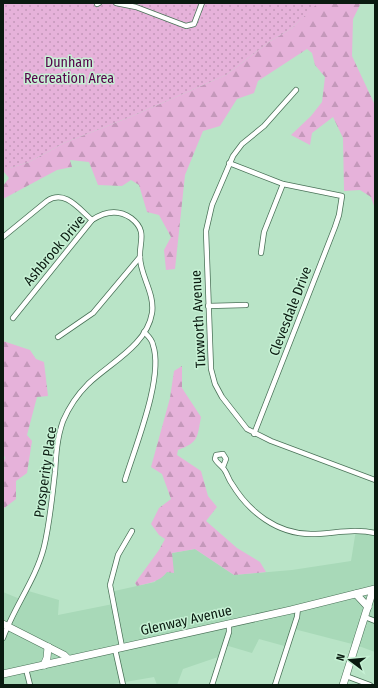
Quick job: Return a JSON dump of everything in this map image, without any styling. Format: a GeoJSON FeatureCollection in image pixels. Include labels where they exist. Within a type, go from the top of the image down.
{"type":"FeatureCollection","features":[{"type":"Feature","properties":{"kind":"main road"},"geometry":{"type":"LineString","coordinates":[[343,685],[374,588]]}},
{"type":"Feature","properties":{"kind":"main road","name":"Glenway Avenue"},"geometry":{"type":"LineString","coordinates":[[3,674],[229,624],[356,594],[374,588]]}},
{"type":"Feature","properties":{"kind":"main road"},"geometry":{"type":"LineString","coordinates":[[356,594],[368,607]]}},
{"type":"Feature","properties":{"kind":"main road"},"geometry":{"type":"LineString","coordinates":[[5,626],[64,655],[68,659]]}},
{"type":"Feature","properties":{"kind":"main road"},"geometry":{"type":"LineString","coordinates":[[44,665],[47,658],[48,647]]}},
{"type":"Feature","properties":{"kind":"street"},"geometry":{"type":"LineString","coordinates":[[116,3],[136,7],[186,26],[194,24],[202,3]]}},
{"type":"Feature","properties":{"kind":"street","name":"Tuxworth Avenue"},"geometry":{"type":"LineString","coordinates":[[296,90],[264,126],[237,150],[229,163],[212,205],[207,222],[209,357],[213,377],[222,397],[243,425],[254,434],[375,480]]}},
{"type":"Feature","properties":{"kind":"street"},"geometry":{"type":"LineString","coordinates":[[229,163],[283,184],[264,232],[261,253]]}},
{"type":"Feature","properties":{"kind":"street","name":"Clevesdale Drive"},"geometry":{"type":"LineString","coordinates":[[254,434],[335,227],[339,215],[342,196],[283,184]]}},
{"type":"Feature","properties":{"kind":"street"},"geometry":{"type":"LineString","coordinates":[[3,237],[54,197],[62,197],[69,200],[92,220]]}},
{"type":"Feature","properties":{"kind":"street","name":"Ashbrook Drive"},"geometry":{"type":"LineString","coordinates":[[12,318],[92,220],[102,214],[112,212],[130,218],[138,225],[141,233],[142,248],[140,257],[149,290],[152,309],[149,325],[144,332]]}},
{"type":"Feature","properties":{"kind":"street"},"geometry":{"type":"LineString","coordinates":[[58,337],[93,313],[140,257]]}},
{"type":"Feature","properties":{"kind":"street"},"geometry":{"type":"LineString","coordinates":[[208,306],[246,305]]}},
{"type":"Feature","properties":{"kind":"street"},"geometry":{"type":"LineString","coordinates":[[124,480],[154,386],[154,349],[151,340],[144,332]]}},
{"type":"Feature","properties":{"kind":"street","name":"Prosperity Place"},"geometry":{"type":"LineString","coordinates":[[3,638],[5,626],[43,551],[52,498],[58,442],[68,412],[87,385],[123,355],[144,332]]}},
{"type":"Feature","properties":{"kind":"street"},"geometry":{"type":"LineString","coordinates":[[223,467],[231,484],[246,503],[263,519],[277,527],[309,534],[344,530],[375,533]]}},
{"type":"Feature","properties":{"kind":"street"},"geometry":{"type":"LineString","coordinates":[[123,685],[110,585],[118,555],[132,531]]}},
{"type":"Feature","properties":{"kind":"street"},"geometry":{"type":"LineString","coordinates":[[276,685],[297,617],[298,608]]}},
{"type":"Feature","properties":{"kind":"street"},"geometry":{"type":"LineString","coordinates":[[365,617],[375,621]]}},
{"type":"Feature","properties":{"kind":"street"},"geometry":{"type":"LineString","coordinates":[[212,685],[229,632],[229,624]]}},
{"type":"Feature","properties":{"kind":"street"},"geometry":{"type":"LineString","coordinates":[[26,669],[30,685]]}},
{"type":"Feature","properties":{"kind":"street"},"geometry":{"type":"LineString","coordinates":[[346,676],[370,685]]}},
{"type":"Feature","properties":{"kind":"shaded area"},"geometry":{"type":"Polygon","coordinates":[[[356,530],[375,533],[375,652],[356,645],[294,629],[288,647],[259,639],[252,653],[225,645],[221,656],[183,669],[177,685],[157,685],[154,677],[108,685],[3,685],[3,592],[20,599],[25,590],[59,600],[58,615],[113,604],[110,592],[155,582],[172,553],[195,549],[234,575],[292,570],[351,561],[356,530]]]}},
{"type":"Feature","properties":{"kind":"green space","name":"Dunham Recreation Area"},"geometry":{"type":"Polygon","coordinates":[[[3,3],[318,3],[292,28],[269,42],[226,75],[130,117],[64,143],[29,162],[10,168],[3,173],[3,3]]]}},
{"type":"Feature","properties":{"kind":"green space"},"geometry":{"type":"Polygon","coordinates":[[[317,3],[361,3],[353,19],[352,56],[374,103],[375,100],[375,209],[371,197],[360,190],[344,191],[343,138],[333,117],[312,133],[310,145],[291,135],[311,116],[322,102],[325,77],[315,65],[312,53],[307,49],[258,81],[254,93],[237,99],[220,126],[203,131],[185,175],[175,269],[166,270],[164,250],[171,237],[159,215],[147,212],[139,185],[131,180],[122,186],[98,185],[89,162],[70,160],[72,167],[57,170],[3,199],[3,186],[9,178],[4,172],[10,168],[29,162],[64,143],[130,117],[226,75],[269,42],[292,28],[317,3]]]}},
{"type":"Feature","properties":{"kind":"green space"},"geometry":{"type":"Polygon","coordinates":[[[3,341],[30,350],[36,359],[44,362],[48,396],[37,397],[27,435],[32,441],[27,473],[16,481],[16,499],[3,509],[3,462],[5,458],[3,453],[3,341]]]}},
{"type":"Feature","properties":{"kind":"green space"},"geometry":{"type":"Polygon","coordinates":[[[182,366],[182,388],[201,417],[198,435],[193,442],[178,450],[177,455],[201,471],[208,496],[217,507],[206,521],[237,548],[260,562],[266,572],[234,575],[195,549],[172,553],[174,573],[167,572],[157,580],[137,586],[135,583],[159,550],[165,539],[159,535],[151,524],[159,508],[171,499],[162,474],[151,467],[170,398],[174,371],[182,366]]]}}]}
